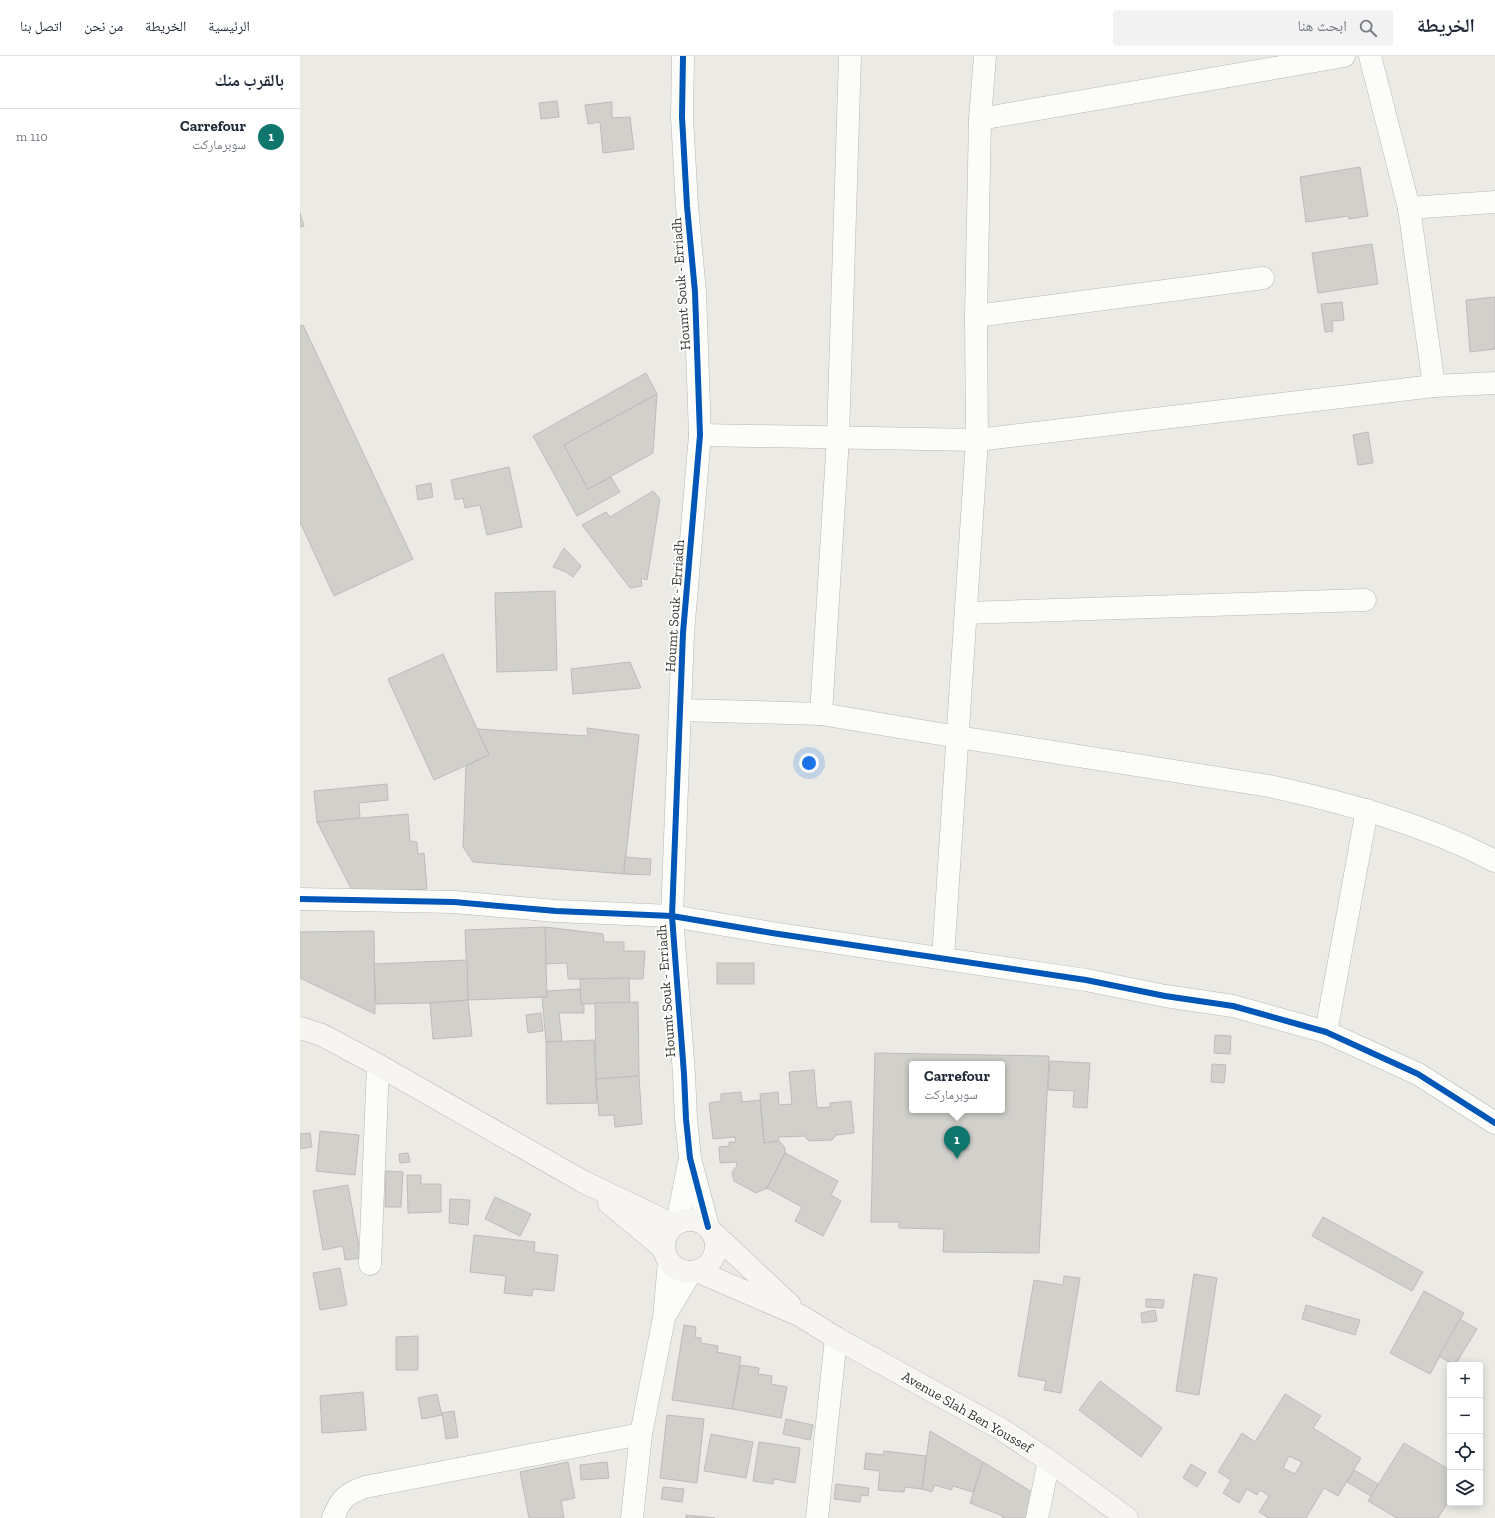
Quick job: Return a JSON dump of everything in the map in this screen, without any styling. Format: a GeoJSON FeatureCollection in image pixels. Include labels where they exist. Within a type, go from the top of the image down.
{"type":"FeatureCollection","features":[{"type":"Feature","properties":{"kind":"main road"},"geometry":{"type":"LineString","coordinates":[[300,1028],[322,1035],[378,1065],[582,1181],[676,1224]]}},
{"type":"Feature","properties":{"kind":"main road"},"geometry":{"type":"LineString","coordinates":[[582,1181],[666,1255],[675,1268],[683,1271],[694,1271],[703,1268],[712,1260],[716,1248],[714,1236],[710,1229]]}},
{"type":"Feature","properties":{"kind":"main road"},"geometry":{"type":"LineString","coordinates":[[666,1255],[664,1240],[668,1231],[676,1224],[685,1220],[701,1222],[801,1316]]}},
{"type":"Feature","properties":{"kind":"main road"},"geometry":{"type":"LineString","coordinates":[[694,1271],[801,1316]]}},
{"type":"Feature","properties":{"kind":"main road","name":"Avenue Slah Ben Youssef"},"geometry":{"type":"LineString","coordinates":[[801,1316],[836,1338],[1001,1430],[1049,1461],[1127,1518]]}},
{"type":"Feature","properties":{"kind":"street","name":"Houmt Souk - Erriadh"},"geometry":{"type":"LineString","coordinates":[[683,56],[682,117],[687,206],[695,292],[700,435],[683,633],[672,916],[690,1158]]}},
{"type":"Feature","properties":{"kind":"street"},"geometry":{"type":"LineString","coordinates":[[821,714],[838,437],[850,56]]}},
{"type":"Feature","properties":{"kind":"street"},"geometry":{"type":"LineString","coordinates":[[943,958],[977,440],[976,316],[980,119],[985,56]]}},
{"type":"Feature","properties":{"kind":"street"},"geometry":{"type":"LineString","coordinates":[[980,119],[1344,56]]}},
{"type":"Feature","properties":{"kind":"street"},"geometry":{"type":"LineString","coordinates":[[1370,56],[1409,208],[1434,386]]}},
{"type":"Feature","properties":{"kind":"street"},"geometry":{"type":"LineString","coordinates":[[1409,208],[1495,202]]}},
{"type":"Feature","properties":{"kind":"street"},"geometry":{"type":"LineString","coordinates":[[976,316],[1263,278]]}},
{"type":"Feature","properties":{"kind":"street"},"geometry":{"type":"LineString","coordinates":[[700,435],[977,440],[1434,386],[1495,383]]}},
{"type":"Feature","properties":{"kind":"street"},"geometry":{"type":"LineString","coordinates":[[966,613],[1364,600]]}},
{"type":"Feature","properties":{"kind":"street"},"geometry":{"type":"LineString","coordinates":[[681,710],[821,714],[1269,786],[1318,796],[1367,810],[1423,829],[1478,852],[1495,861]]}},
{"type":"Feature","properties":{"kind":"street"},"geometry":{"type":"LineString","coordinates":[[1326,1032],[1367,810]]}},
{"type":"Feature","properties":{"kind":"street"},"geometry":{"type":"LineString","coordinates":[[300,899],[454,902],[556,912],[672,916],[772,933],[1086,980],[1165,996],[1233,1006],[1326,1032],[1418,1074],[1495,1123]]}},
{"type":"Feature","properties":{"kind":"street"},"geometry":{"type":"LineString","coordinates":[[370,1264],[378,1065]]}},
{"type":"Feature","properties":{"kind":"street"},"geometry":{"type":"LineString","coordinates":[[676,1224],[690,1158]]}},
{"type":"Feature","properties":{"kind":"street"},"geometry":{"type":"LineString","coordinates":[[690,1158],[710,1229]]}},
{"type":"Feature","properties":{"kind":"street"},"geometry":{"type":"LineString","coordinates":[[632,1518],[642,1434],[664,1318],[666,1255]]}},
{"type":"Feature","properties":{"kind":"street"},"geometry":{"type":"LineString","coordinates":[[664,1318],[694,1271]]}},
{"type":"Feature","properties":{"kind":"street"},"geometry":{"type":"LineString","coordinates":[[817,1518],[836,1338]]}},
{"type":"Feature","properties":{"kind":"street"},"geometry":{"type":"LineString","coordinates":[[333,1518],[338,1505],[350,1492],[365,1487],[642,1434]]}},
{"type":"Feature","properties":{"kind":"street"},"geometry":{"type":"LineString","coordinates":[[1037,1518],[1049,1461]]}},
{"type":"Feature","properties":{"kind":"building"},"geometry":{"type":"Polygon","coordinates":[[[557,101],[559,117],[541,119],[539,103],[557,101]]]}},
{"type":"Feature","properties":{"kind":"building"},"geometry":{"type":"Polygon","coordinates":[[[612,102],[612,118],[630,117],[634,149],[603,153],[600,122],[588,124],[585,105],[612,102]]]}},
{"type":"Feature","properties":{"kind":"building"},"geometry":{"type":"Polygon","coordinates":[[[1360,167],[1368,216],[1349,219],[1348,216],[1306,222],[1300,177],[1360,167]]]}},
{"type":"Feature","properties":{"kind":"building"},"geometry":{"type":"Polygon","coordinates":[[[300,213],[304,226],[300,227],[300,213]]]}},
{"type":"Feature","properties":{"kind":"building"},"geometry":{"type":"Polygon","coordinates":[[[1372,244],[1378,284],[1318,293],[1312,253],[1372,244]]]}},
{"type":"Feature","properties":{"kind":"building"},"geometry":{"type":"Polygon","coordinates":[[[1495,297],[1495,349],[1470,352],[1466,300],[1495,297]]]}},
{"type":"Feature","properties":{"kind":"building"},"geometry":{"type":"Polygon","coordinates":[[[1342,302],[1344,320],[1332,321],[1333,331],[1325,332],[1321,304],[1342,302]]]}},
{"type":"Feature","properties":{"kind":"building"},"geometry":{"type":"Polygon","coordinates":[[[303,325],[413,559],[334,596],[300,522],[300,326],[303,325]]]}},
{"type":"Feature","properties":{"kind":"building"},"geometry":{"type":"Polygon","coordinates":[[[646,373],[657,394],[564,445],[588,489],[611,477],[620,492],[577,516],[533,436],[646,373]]]}},
{"type":"Feature","properties":{"kind":"building"},"geometry":{"type":"Polygon","coordinates":[[[657,394],[653,453],[588,489],[564,445],[657,394]]]}},
{"type":"Feature","properties":{"kind":"building"},"geometry":{"type":"Polygon","coordinates":[[[1368,432],[1373,463],[1358,465],[1353,435],[1368,432]]]}},
{"type":"Feature","properties":{"kind":"building"},"geometry":{"type":"Polygon","coordinates":[[[509,467],[522,527],[487,535],[480,505],[465,508],[463,498],[455,500],[451,480],[509,467]]]}},
{"type":"Feature","properties":{"kind":"building"},"geometry":{"type":"Polygon","coordinates":[[[431,483],[433,497],[418,500],[416,486],[431,483]]]}},
{"type":"Feature","properties":{"kind":"building"},"geometry":{"type":"Polygon","coordinates":[[[653,491],[660,499],[647,580],[641,578],[642,586],[630,588],[582,525],[606,512],[610,517],[653,491]]]}},
{"type":"Feature","properties":{"kind":"building"},"geometry":{"type":"Polygon","coordinates":[[[564,548],[581,566],[573,577],[566,572],[553,567],[564,548]]]}},
{"type":"Feature","properties":{"kind":"building"},"geometry":{"type":"Polygon","coordinates":[[[555,591],[557,670],[497,672],[495,593],[555,591]]]}},
{"type":"Feature","properties":{"kind":"building"},"geometry":{"type":"Polygon","coordinates":[[[443,654],[489,755],[434,780],[388,679],[443,654]]]}},
{"type":"Feature","properties":{"kind":"building"},"geometry":{"type":"Polygon","coordinates":[[[630,662],[641,688],[573,694],[571,669],[630,662]]]}},
{"type":"Feature","properties":{"kind":"building"},"geometry":{"type":"Polygon","coordinates":[[[587,728],[639,735],[624,874],[473,862],[463,847],[466,766],[489,755],[477,729],[588,736],[587,728]]]}},
{"type":"Feature","properties":{"kind":"building"},"geometry":{"type":"Polygon","coordinates":[[[387,784],[388,800],[359,803],[360,818],[317,822],[314,791],[387,784]]]}},
{"type":"Feature","properties":{"kind":"building"},"geometry":{"type":"Polygon","coordinates":[[[408,814],[410,841],[417,842],[418,854],[424,853],[427,889],[354,894],[317,822],[408,814]]]}},
{"type":"Feature","properties":{"kind":"building"},"geometry":{"type":"Polygon","coordinates":[[[625,857],[651,859],[650,875],[624,874],[625,857]]]}},
{"type":"Feature","properties":{"kind":"building"},"geometry":{"type":"Polygon","coordinates":[[[545,927],[603,934],[604,942],[624,942],[624,951],[645,951],[643,979],[568,979],[567,963],[546,964],[545,927]]]}},
{"type":"Feature","properties":{"kind":"building"},"geometry":{"type":"Polygon","coordinates":[[[545,927],[547,997],[468,1000],[465,930],[545,927]]]}},
{"type":"Feature","properties":{"kind":"building"},"geometry":{"type":"Polygon","coordinates":[[[374,931],[375,1014],[300,978],[300,932],[374,931]]]}},
{"type":"Feature","properties":{"kind":"building"},"geometry":{"type":"Polygon","coordinates":[[[467,960],[468,1000],[430,1003],[376,1004],[374,964],[467,960]]]}},
{"type":"Feature","properties":{"kind":"building"},"geometry":{"type":"Polygon","coordinates":[[[717,963],[754,963],[754,984],[717,984],[717,963]]]}},
{"type":"Feature","properties":{"kind":"building"},"geometry":{"type":"Polygon","coordinates":[[[629,978],[630,1003],[581,1004],[580,979],[629,978]]]}},
{"type":"Feature","properties":{"kind":"building"},"geometry":{"type":"Polygon","coordinates":[[[580,989],[581,1004],[584,1004],[584,1013],[559,1013],[562,1041],[546,1042],[542,997],[547,997],[547,991],[580,989]]]}},
{"type":"Feature","properties":{"kind":"building"},"geometry":{"type":"Polygon","coordinates":[[[468,1000],[472,1036],[433,1039],[430,1003],[468,1000]]]}},
{"type":"Feature","properties":{"kind":"building"},"geometry":{"type":"Polygon","coordinates":[[[638,1002],[639,1076],[596,1079],[595,1003],[638,1002]]]}},
{"type":"Feature","properties":{"kind":"building"},"geometry":{"type":"Polygon","coordinates":[[[541,1013],[543,1031],[528,1033],[526,1015],[541,1013]]]}},
{"type":"Feature","properties":{"kind":"building"},"geometry":{"type":"Polygon","coordinates":[[[1215,1035],[1231,1036],[1230,1054],[1214,1053],[1215,1035]]]}},
{"type":"Feature","properties":{"kind":"building"},"geometry":{"type":"Polygon","coordinates":[[[594,1040],[597,1103],[547,1104],[546,1042],[594,1040]]]}},
{"type":"Feature","properties":{"kind":"building"},"geometry":{"type":"Polygon","coordinates":[[[875,1053],[1049,1056],[1039,1253],[943,1252],[944,1229],[899,1228],[899,1222],[871,1222],[875,1053]]]}},
{"type":"Feature","properties":{"kind":"building"},"geometry":{"type":"Polygon","coordinates":[[[1050,1061],[1090,1063],[1087,1108],[1073,1107],[1074,1091],[1048,1090],[1050,1061]]]}},
{"type":"Feature","properties":{"kind":"building"},"geometry":{"type":"Polygon","coordinates":[[[1212,1064],[1226,1065],[1224,1083],[1211,1082],[1212,1064]]]}},
{"type":"Feature","properties":{"kind":"building"},"geometry":{"type":"Polygon","coordinates":[[[814,1070],[817,1108],[830,1107],[830,1103],[851,1101],[854,1133],[836,1135],[832,1140],[809,1141],[804,1136],[778,1137],[779,1141],[764,1143],[760,1094],[778,1092],[779,1105],[792,1104],[789,1072],[814,1070]]]}},
{"type":"Feature","properties":{"kind":"building"},"geometry":{"type":"Polygon","coordinates":[[[639,1076],[642,1124],[615,1127],[614,1115],[599,1116],[596,1079],[639,1076]]]}},
{"type":"Feature","properties":{"kind":"building"},"geometry":{"type":"Polygon","coordinates":[[[741,1092],[742,1102],[760,1100],[764,1143],[779,1141],[785,1148],[785,1153],[767,1188],[756,1193],[734,1181],[732,1172],[737,1166],[736,1162],[720,1163],[719,1147],[729,1146],[729,1142],[736,1142],[735,1137],[713,1139],[709,1103],[721,1101],[721,1094],[741,1092]]]}},
{"type":"Feature","properties":{"kind":"building"},"geometry":{"type":"Polygon","coordinates":[[[320,1131],[359,1135],[355,1175],[316,1171],[320,1131]]]}},
{"type":"Feature","properties":{"kind":"building"},"geometry":{"type":"Polygon","coordinates":[[[310,1133],[312,1147],[300,1149],[300,1134],[310,1133]]]}},
{"type":"Feature","properties":{"kind":"building"},"geometry":{"type":"Polygon","coordinates":[[[408,1153],[410,1162],[400,1163],[399,1154],[408,1153]]]}},
{"type":"Feature","properties":{"kind":"building"},"geometry":{"type":"Polygon","coordinates":[[[785,1153],[838,1181],[831,1195],[841,1201],[823,1236],[795,1221],[802,1207],[767,1188],[785,1153]]]}},
{"type":"Feature","properties":{"kind":"building"},"geometry":{"type":"Polygon","coordinates":[[[386,1171],[403,1172],[401,1207],[385,1207],[386,1171]]]}},
{"type":"Feature","properties":{"kind":"building"},"geometry":{"type":"Polygon","coordinates":[[[407,1175],[421,1175],[421,1184],[441,1184],[441,1212],[408,1213],[407,1175]]]}},
{"type":"Feature","properties":{"kind":"building"},"geometry":{"type":"Polygon","coordinates":[[[348,1185],[361,1258],[345,1260],[343,1246],[323,1250],[313,1191],[348,1185]]]}},
{"type":"Feature","properties":{"kind":"building"},"geometry":{"type":"Polygon","coordinates":[[[495,1197],[531,1214],[520,1236],[485,1219],[495,1197]]]}},
{"type":"Feature","properties":{"kind":"building"},"geometry":{"type":"Polygon","coordinates":[[[450,1199],[470,1200],[468,1225],[449,1223],[450,1199]]]}},
{"type":"Feature","properties":{"kind":"building"},"geometry":{"type":"Polygon","coordinates":[[[1323,1217],[1423,1272],[1412,1291],[1312,1236],[1323,1217]]]}},
{"type":"Feature","properties":{"kind":"building"},"geometry":{"type":"Polygon","coordinates":[[[474,1235],[535,1242],[534,1252],[558,1255],[554,1291],[533,1289],[532,1296],[504,1293],[506,1276],[470,1272],[474,1235]]]}},
{"type":"Feature","properties":{"kind":"building"},"geometry":{"type":"Polygon","coordinates":[[[340,1268],[347,1305],[320,1310],[313,1273],[340,1268]]]}},
{"type":"Feature","properties":{"kind":"building"},"geometry":{"type":"Polygon","coordinates":[[[1194,1274],[1217,1278],[1199,1395],[1176,1391],[1194,1274]]]}},
{"type":"Feature","properties":{"kind":"building"},"geometry":{"type":"Polygon","coordinates":[[[1064,1276],[1080,1278],[1061,1393],[1044,1390],[1046,1381],[1018,1376],[1034,1280],[1063,1285],[1064,1276]]]}},
{"type":"Feature","properties":{"kind":"building"},"geometry":{"type":"Polygon","coordinates":[[[1424,1291],[1464,1313],[1430,1374],[1390,1353],[1424,1291]]]}},
{"type":"Feature","properties":{"kind":"building"},"geometry":{"type":"Polygon","coordinates":[[[1146,1299],[1164,1300],[1163,1308],[1146,1307],[1146,1299]]]}},
{"type":"Feature","properties":{"kind":"building"},"geometry":{"type":"Polygon","coordinates":[[[1306,1305],[1360,1320],[1355,1335],[1302,1319],[1306,1305]]]}},
{"type":"Feature","properties":{"kind":"building"},"geometry":{"type":"Polygon","coordinates":[[[1155,1310],[1157,1321],[1142,1323],[1141,1313],[1155,1310]]]}},
{"type":"Feature","properties":{"kind":"building"},"geometry":{"type":"Polygon","coordinates":[[[1460,1319],[1477,1329],[1457,1362],[1449,1362],[1439,1356],[1460,1319]]]}},
{"type":"Feature","properties":{"kind":"building"},"geometry":{"type":"Polygon","coordinates":[[[684,1325],[696,1327],[695,1337],[701,1338],[701,1343],[718,1346],[717,1352],[741,1357],[732,1409],[672,1400],[684,1325]]]}},
{"type":"Feature","properties":{"kind":"building"},"geometry":{"type":"Polygon","coordinates":[[[418,1336],[418,1370],[396,1370],[396,1337],[418,1336]]]}},
{"type":"Feature","properties":{"kind":"building"},"geometry":{"type":"Polygon","coordinates":[[[741,1365],[759,1368],[758,1374],[772,1376],[771,1384],[787,1387],[781,1418],[732,1409],[741,1365]]]}},
{"type":"Feature","properties":{"kind":"building"},"geometry":{"type":"Polygon","coordinates":[[[1100,1381],[1162,1428],[1141,1457],[1079,1410],[1100,1381]]]}},
{"type":"Feature","properties":{"kind":"building"},"geometry":{"type":"Polygon","coordinates":[[[363,1392],[366,1430],[322,1433],[320,1396],[363,1392]]]}},
{"type":"Feature","properties":{"kind":"building"},"geometry":{"type":"Polygon","coordinates":[[[437,1394],[442,1415],[422,1419],[418,1398],[437,1394]]]}},
{"type":"Feature","properties":{"kind":"building"},"geometry":{"type":"Polygon","coordinates":[[[1285,1394],[1321,1416],[1313,1428],[1361,1458],[1338,1496],[1324,1488],[1306,1518],[1269,1518],[1259,1512],[1269,1496],[1260,1490],[1257,1495],[1247,1489],[1239,1503],[1223,1493],[1231,1480],[1218,1472],[1242,1433],[1255,1442],[1285,1394]],[[1289,1456],[1283,1468],[1295,1474],[1302,1462],[1289,1456]]]}},
{"type":"Feature","properties":{"kind":"building"},"geometry":{"type":"Polygon","coordinates":[[[454,1411],[458,1437],[446,1439],[442,1413],[454,1411]]]}},
{"type":"Feature","properties":{"kind":"building"},"geometry":{"type":"Polygon","coordinates":[[[667,1415],[704,1419],[697,1483],[660,1478],[667,1415]]]}},
{"type":"Feature","properties":{"kind":"building"},"geometry":{"type":"Polygon","coordinates":[[[786,1419],[813,1425],[810,1440],[783,1434],[786,1419]]]}},
{"type":"Feature","properties":{"kind":"building"},"geometry":{"type":"Polygon","coordinates":[[[930,1431],[983,1462],[973,1492],[953,1486],[951,1490],[935,1485],[932,1492],[922,1489],[930,1431]]]}},
{"type":"Feature","properties":{"kind":"building"},"geometry":{"type":"Polygon","coordinates":[[[711,1434],[753,1442],[746,1478],[704,1471],[711,1434]]]}},
{"type":"Feature","properties":{"kind":"building"},"geometry":{"type":"Polygon","coordinates":[[[759,1442],[800,1448],[795,1483],[774,1479],[773,1484],[753,1481],[759,1442]]]}},
{"type":"Feature","properties":{"kind":"building"},"geometry":{"type":"Polygon","coordinates":[[[1404,1443],[1447,1468],[1447,1504],[1438,1518],[1397,1518],[1368,1501],[1404,1443]]]}},
{"type":"Feature","properties":{"kind":"building"},"geometry":{"type":"Polygon","coordinates":[[[884,1451],[926,1456],[922,1489],[905,1487],[904,1492],[878,1490],[880,1471],[864,1469],[866,1453],[883,1455],[884,1451]]]}},
{"type":"Feature","properties":{"kind":"building"},"geometry":{"type":"Polygon","coordinates":[[[568,1462],[575,1498],[561,1501],[564,1518],[529,1518],[520,1472],[568,1462]]]}},
{"type":"Feature","properties":{"kind":"building"},"geometry":{"type":"Polygon","coordinates":[[[607,1462],[609,1478],[581,1480],[580,1465],[607,1462]]]}},
{"type":"Feature","properties":{"kind":"building"},"geometry":{"type":"Polygon","coordinates":[[[983,1462],[1032,1492],[1026,1518],[1002,1518],[1003,1516],[970,1503],[983,1462]]]}},
{"type":"Feature","properties":{"kind":"building"},"geometry":{"type":"Polygon","coordinates":[[[1191,1464],[1206,1473],[1197,1487],[1183,1478],[1191,1464]]]}},
{"type":"Feature","properties":{"kind":"building"},"geometry":{"type":"Polygon","coordinates":[[[1354,1470],[1378,1484],[1371,1496],[1347,1482],[1354,1470]]]}},
{"type":"Feature","properties":{"kind":"building"},"geometry":{"type":"Polygon","coordinates":[[[836,1484],[869,1488],[868,1496],[861,1495],[860,1502],[834,1499],[836,1484]]]}},
{"type":"Feature","properties":{"kind":"building"},"geometry":{"type":"Polygon","coordinates":[[[663,1487],[684,1489],[682,1502],[661,1499],[663,1487]]]}},
{"type":"Feature","properties":{"kind":"building"},"geometry":{"type":"Polygon","coordinates":[[[686,1515],[715,1518],[686,1518],[686,1515]]]}},
{"type":"Feature","properties":{"kind":"cycle path"},"geometry":{"type":"LineString","coordinates":[[683,56],[682,117],[687,206],[695,292],[700,435],[683,633],[672,916],[690,1158],[708,1227]]}},
{"type":"Feature","properties":{"kind":"cycle path"},"geometry":{"type":"LineString","coordinates":[[300,899],[454,902],[556,911],[672,916],[772,933],[1086,980],[1165,996],[1233,1006],[1326,1032],[1418,1074],[1495,1123]]}},
{"type":"Feature","properties":{"kind":"place","name":"Carrefour"},"geometry":{"type":"Point","coordinates":[957,1159]}}]}
